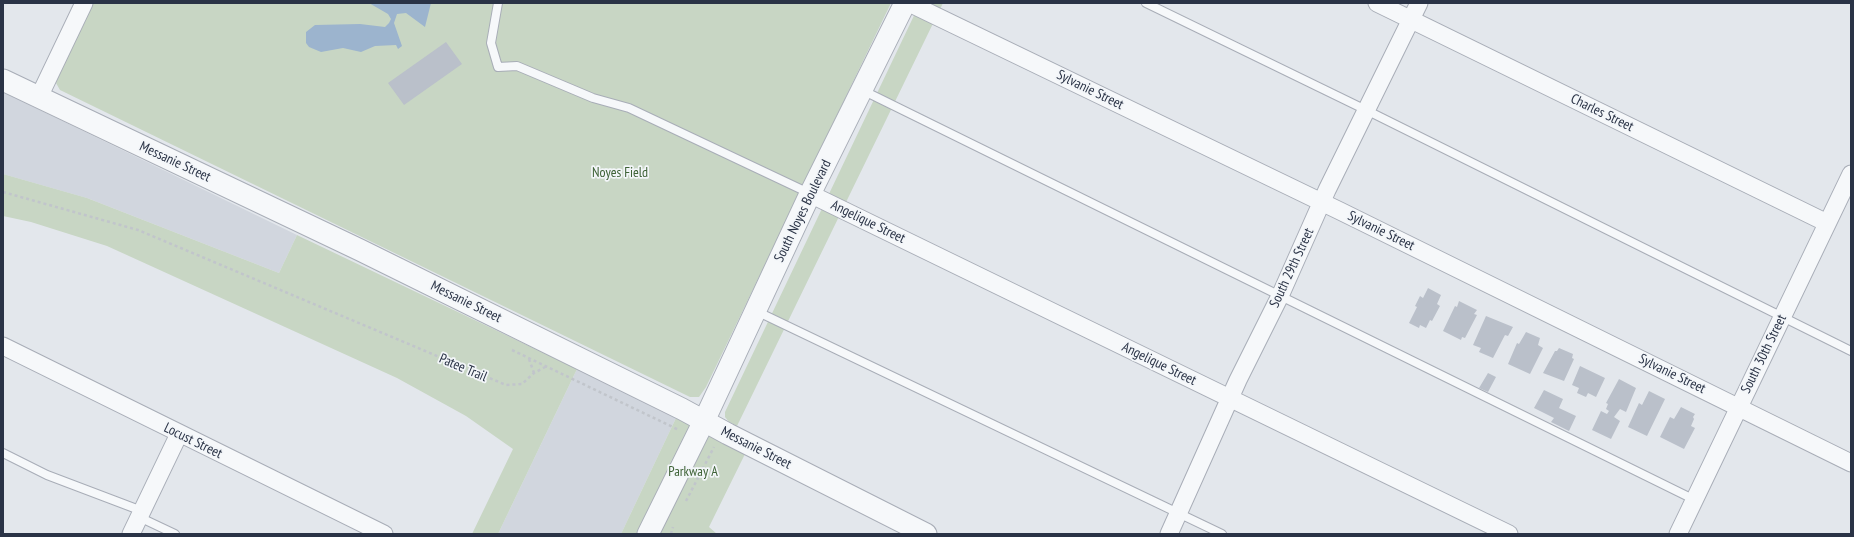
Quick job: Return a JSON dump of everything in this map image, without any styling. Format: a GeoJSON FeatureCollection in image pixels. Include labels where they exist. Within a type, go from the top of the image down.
{"type":"FeatureCollection","features":[{"type":"Feature","properties":{"kind":"street"},"geometry":{"type":"LineString","coordinates":[[39,97],[84,3]]}},
{"type":"Feature","properties":{"kind":"street","name":"South Noyes Boulevard"},"geometry":{"type":"LineString","coordinates":[[648,534],[700,429],[810,194],[905,3]]}},
{"type":"Feature","properties":{"kind":"street","name":"Sylvanie Street"},"geometry":{"type":"LineString","coordinates":[[909,3],[1322,202],[1851,463]]}},
{"type":"Feature","properties":{"kind":"street","name":"Charles Street"},"geometry":{"type":"LineString","coordinates":[[1377,3],[1827,223]]}},
{"type":"Feature","properties":{"kind":"street","name":"South 29th Street"},"geometry":{"type":"LineString","coordinates":[[1169,534],[1229,399],[1280,296],[1322,202],[1366,110],[1419,3]]}},
{"type":"Feature","properties":{"kind":"street","name":"Messanie Street"},"geometry":{"type":"LineString","coordinates":[[3,80],[360,250],[721,441],[926,534]]}},
{"type":"Feature","properties":{"kind":"street","name":"South 30th Street"},"geometry":{"type":"LineString","coordinates":[[1678,534],[1851,174]]}},
{"type":"Feature","properties":{"kind":"street","name":"Angelique Street"},"geometry":{"type":"LineString","coordinates":[[810,194],[1509,534]]}},
{"type":"Feature","properties":{"kind":"street","name":"Locust Street"},"geometry":{"type":"LineString","coordinates":[[3,346],[384,534]]}},
{"type":"Feature","properties":{"kind":"street"},"geometry":{"type":"LineString","coordinates":[[132,534],[179,434]]}},
{"type":"Feature","properties":{"kind":"lane"},"geometry":{"type":"LineString","coordinates":[[498,3],[491,43],[498,67],[517,66],[593,98],[629,108],[810,194]]}},
{"type":"Feature","properties":{"kind":"lane"},"geometry":{"type":"LineString","coordinates":[[1146,3],[1366,110],[1851,351]]}},
{"type":"Feature","properties":{"kind":"lane"},"geometry":{"type":"LineString","coordinates":[[862,90],[1695,500]]}},
{"type":"Feature","properties":{"kind":"lane"},"geometry":{"type":"LineString","coordinates":[[755,310],[1222,534]]}},
{"type":"Feature","properties":{"kind":"lane"},"geometry":{"type":"LineString","coordinates":[[3,453],[47,475],[141,514],[175,534]]}},
{"type":"Feature","properties":{"kind":"path","name":"Patee Trail"},"geometry":{"type":"LineString","coordinates":[[3,192],[138,230],[506,385],[522,384],[534,373],[546,366]]}},
{"type":"Feature","properties":{"kind":"path"},"geometry":{"type":"LineString","coordinates":[[512,350],[546,366],[700,429],[721,441],[683,507]]}},
{"type":"Feature","properties":{"kind":"path"},"geometry":{"type":"LineString","coordinates":[[528,358],[534,373]]}},
{"type":"Feature","properties":{"kind":"path"},"geometry":{"type":"LineString","coordinates":[[672,534],[676,521]]}},
{"type":"Feature","properties":{"kind":"shaded area"},"geometry":{"type":"Polygon","coordinates":[[[3,92],[297,235],[279,273],[87,198],[3,174],[3,92]]]}},
{"type":"Feature","properties":{"kind":"shaded area"},"geometry":{"type":"Polygon","coordinates":[[[577,369],[676,418],[621,534],[498,534],[577,369]]]}},
{"type":"Feature","properties":{"kind":"green space","name":"Noyes Field"},"geometry":{"type":"Polygon","coordinates":[[[93,3],[891,3],[706,387],[699,397],[690,397],[60,90],[56,83],[59,74],[93,3]]]}},
{"type":"Feature","properties":{"kind":"green space"},"geometry":{"type":"Polygon","coordinates":[[[920,3],[943,3],[737,426],[729,422],[725,417],[725,412],[920,3]]]}},
{"type":"Feature","properties":{"kind":"green space"},"geometry":{"type":"Polygon","coordinates":[[[3,174],[87,198],[279,273],[297,235],[577,369],[498,534],[472,534],[513,449],[466,416],[397,378],[107,246],[31,222],[3,216],[3,174]]]}},
{"type":"Feature","properties":{"kind":"green space","name":"Parkway A"},"geometry":{"type":"Polygon","coordinates":[[[676,418],[745,454],[709,527],[717,534],[621,534],[676,418]]]}},
{"type":"Feature","properties":{"kind":"water"},"geometry":{"type":"Polygon","coordinates":[[[369,3],[431,3],[425,27],[406,13],[397,14],[394,23],[402,46],[398,49],[396,45],[375,46],[361,52],[343,48],[321,52],[309,47],[306,43],[306,32],[315,25],[360,24],[385,27],[391,19],[388,14],[369,3]]]}},
{"type":"Feature","properties":{"kind":"building"},"geometry":{"type":"Polygon","coordinates":[[[446,42],[462,64],[404,105],[388,83],[446,42]]]}},
{"type":"Feature","properties":{"kind":"building"},"geometry":{"type":"Polygon","coordinates":[[[1428,288],[1441,295],[1437,304],[1440,306],[1432,321],[1430,320],[1426,328],[1420,325],[1419,328],[1409,323],[1417,307],[1415,306],[1420,296],[1423,298],[1428,288]]]}},
{"type":"Feature","properties":{"kind":"building"},"geometry":{"type":"Polygon","coordinates":[[[1459,301],[1477,310],[1474,314],[1477,315],[1465,338],[1462,337],[1461,340],[1443,331],[1459,301]]]}},
{"type":"Feature","properties":{"kind":"building"},"geometry":{"type":"Polygon","coordinates":[[[1486,316],[1513,327],[1508,336],[1505,335],[1493,358],[1479,352],[1481,348],[1473,345],[1486,316]]]}},
{"type":"Feature","properties":{"kind":"building"},"geometry":{"type":"Polygon","coordinates":[[[1526,332],[1540,338],[1538,345],[1543,348],[1530,374],[1508,364],[1517,343],[1519,344],[1526,332]]]}},
{"type":"Feature","properties":{"kind":"building"},"geometry":{"type":"Polygon","coordinates":[[[1559,348],[1573,354],[1572,358],[1574,359],[1564,381],[1543,373],[1555,351],[1559,348]]]}},
{"type":"Feature","properties":{"kind":"building"},"geometry":{"type":"Polygon","coordinates":[[[1580,366],[1605,378],[1596,397],[1588,393],[1586,397],[1577,393],[1579,388],[1572,385],[1580,366]]]}},
{"type":"Feature","properties":{"kind":"building"},"geometry":{"type":"Polygon","coordinates":[[[1488,373],[1496,377],[1488,392],[1479,388],[1488,373]]]}},
{"type":"Feature","properties":{"kind":"building"},"geometry":{"type":"Polygon","coordinates":[[[1619,379],[1636,388],[1626,412],[1620,409],[1614,417],[1620,421],[1611,439],[1592,430],[1601,411],[1607,414],[1609,411],[1606,409],[1608,404],[1606,403],[1619,379]]]}},
{"type":"Feature","properties":{"kind":"building"},"geometry":{"type":"Polygon","coordinates":[[[1544,390],[1563,399],[1559,408],[1576,416],[1569,431],[1551,422],[1554,418],[1534,408],[1544,390]]]}},
{"type":"Feature","properties":{"kind":"building"},"geometry":{"type":"Polygon","coordinates":[[[1649,391],[1665,399],[1647,436],[1628,427],[1639,403],[1642,405],[1649,391]]]}},
{"type":"Feature","properties":{"kind":"building"},"geometry":{"type":"Polygon","coordinates":[[[1681,407],[1695,414],[1691,426],[1695,428],[1684,449],[1660,437],[1670,417],[1674,419],[1681,407]]]}}]}
